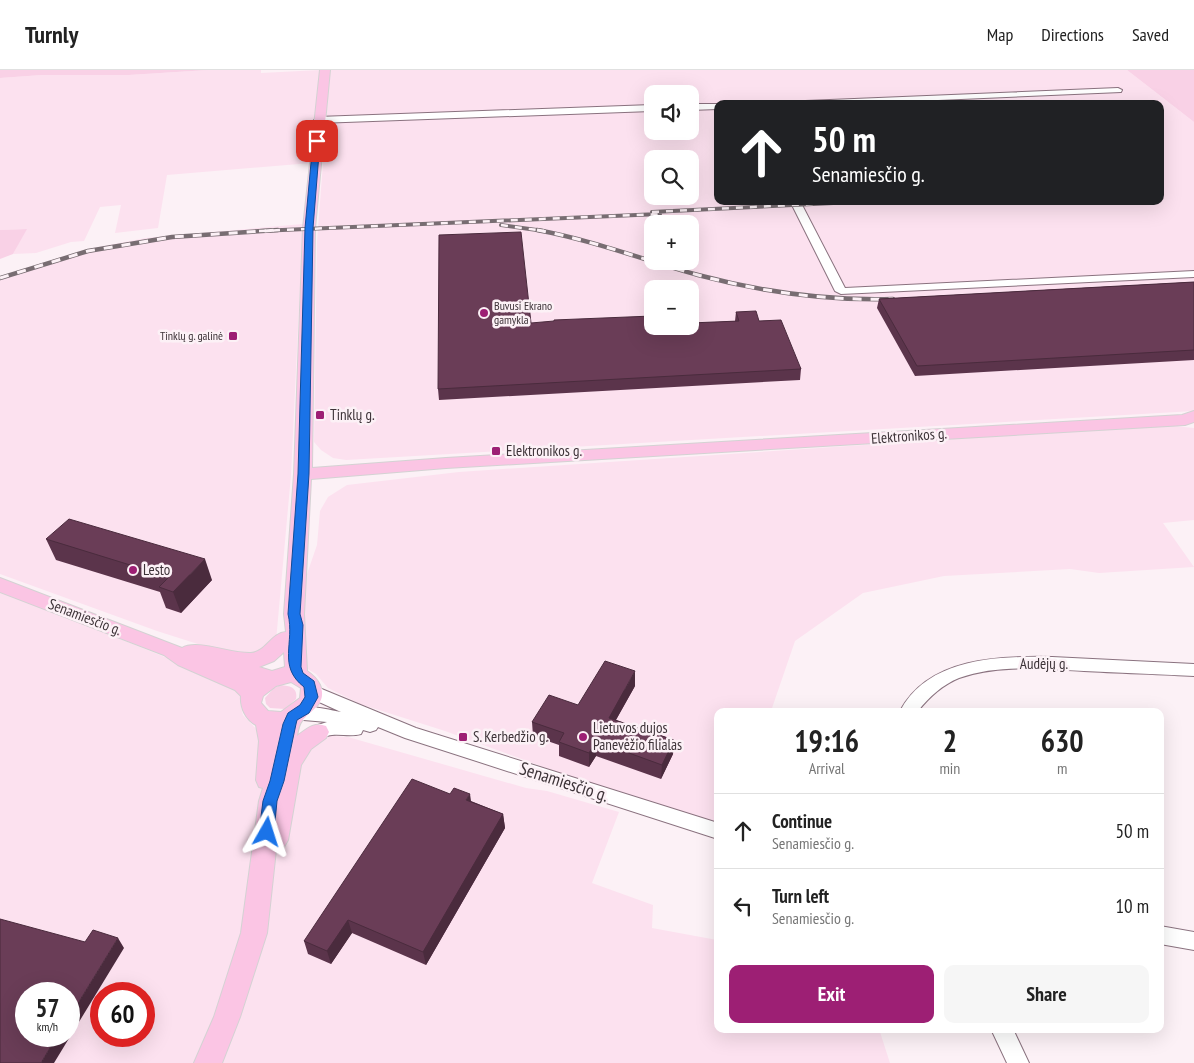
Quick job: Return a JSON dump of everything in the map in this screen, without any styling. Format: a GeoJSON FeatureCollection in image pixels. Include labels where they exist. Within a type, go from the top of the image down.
{"type":"FeatureCollection","features":[{"type":"Feature","properties":{"kind":"main road"},"geometry":{"type":"LineString","coordinates":[[252,698],[258,686],[272,677],[294,614],[303,474],[309,228],[318,120],[325,70]]}},
{"type":"Feature","properties":{"kind":"main road","name":"Elektronikos g."},"geometry":{"type":"LineString","coordinates":[[303,474],[456,462],[1191,419]]}},
{"type":"Feature","properties":{"kind":"main road","name":"Senamiesčio g."},"geometry":{"type":"LineString","coordinates":[[0,585],[180,651],[272,677],[283,675],[305,683]]}},
{"type":"Feature","properties":{"kind":"main road"},"geometry":{"type":"LineString","coordinates":[[208,1063],[246,964],[254,933],[270,801],[277,781],[285,739],[295,715],[309,703],[305,683],[294,667],[297,625],[294,614]]}},
{"type":"Feature","properties":{"kind":"main road"},"geometry":{"type":"LineString","coordinates":[[260,659],[269,654],[284,639]]}},
{"type":"Feature","properties":{"kind":"main road","name":"Senamiesčio g."},"geometry":{"type":"LineString","coordinates":[[180,651],[247,661],[260,659]]}},
{"type":"Feature","properties":{"kind":"main road","name":"Senamiesčio g."},"geometry":{"type":"LineString","coordinates":[[180,651],[185,660],[248,688],[254,711],[266,719],[274,720],[295,715]]}},
{"type":"Feature","properties":{"kind":"main road"},"geometry":{"type":"LineString","coordinates":[[266,719],[270,741],[267,783],[270,801]]}},
{"type":"Feature","properties":{"kind":"main road"},"geometry":{"type":"LineString","coordinates":[[263,864],[277,838],[290,764],[303,743],[318,732]]}},
{"type":"Feature","properties":{"kind":"street"},"geometry":{"type":"LineString","coordinates":[[877,100],[1118,90]]}},
{"type":"Feature","properties":{"kind":"street"},"geometry":{"type":"LineString","coordinates":[[699,107],[714,106]]}},
{"type":"Feature","properties":{"kind":"street"},"geometry":{"type":"LineString","coordinates":[[318,120],[644,108]]}},
{"type":"Feature","properties":{"kind":"street"},"geometry":{"type":"LineString","coordinates":[[797,205],[841,291],[1194,274]]}},
{"type":"Feature","properties":{"kind":"street","name":"Audėjų g."},"geometry":{"type":"LineString","coordinates":[[911,708],[933,684],[955,673],[982,667],[1035,663],[1194,670]]}},
{"type":"Feature","properties":{"kind":"street","name":"Senamiesčio g."},"geometry":{"type":"LineString","coordinates":[[305,683],[334,702],[411,733],[714,830]]}},
{"type":"Feature","properties":{"kind":"street","name":"Senamiesčio g."},"geometry":{"type":"LineString","coordinates":[[295,715],[324,715],[392,732]]}},
{"type":"Feature","properties":{"kind":"street","name":"Senamiesčio g."},"geometry":{"type":"LineString","coordinates":[[318,732],[346,728],[411,733]]}},
{"type":"Feature","properties":{"kind":"street"},"geometry":{"type":"LineString","coordinates":[[1164,936],[1194,941]]}},
{"type":"Feature","properties":{"kind":"street"},"geometry":{"type":"LineString","coordinates":[[1004,1033],[1018,1063]]}},
{"type":"Feature","properties":{"kind":"shaded area"},"geometry":{"type":"Polygon","coordinates":[[[0,70],[208,70],[129,75],[42,75],[0,78],[0,70]]]}},
{"type":"Feature","properties":{"kind":"shaded area"},"geometry":{"type":"Polygon","coordinates":[[[208,70],[261,70],[261,73],[320,70],[311,163],[167,175],[158,228],[115,233],[121,205],[100,207],[84,241],[71,242],[36,253],[13,254],[26,229],[0,230],[0,78],[42,75],[129,75],[208,70]]]}},
{"type":"Feature","properties":{"kind":"shaded area"},"geometry":{"type":"Polygon","coordinates":[[[330,70],[1127,70],[1194,122],[1194,411],[346,460],[333,458],[321,450],[314,442],[317,242],[330,70]]]}},
{"type":"Feature","properties":{"kind":"shaded area"},"geometry":{"type":"Polygon","coordinates":[[[1127,70],[1194,70],[1194,122],[1127,70]]]}},
{"type":"Feature","properties":{"kind":"shaded area"},"geometry":{"type":"Polygon","coordinates":[[[303,224],[291,475],[276,641],[252,656],[226,653],[157,631],[0,574],[0,277],[88,249],[146,238],[303,224]]]}},
{"type":"Feature","properties":{"kind":"shaded area"},"geometry":{"type":"Polygon","coordinates":[[[27,229],[13,254],[0,259],[0,230],[27,229]]]}},
{"type":"Feature","properties":{"kind":"shaded area"},"geometry":{"type":"Polygon","coordinates":[[[1163,425],[1194,428],[1194,520],[1163,523],[1194,567],[1099,573],[1070,569],[944,576],[863,593],[795,641],[772,708],[714,708],[714,822],[557,772],[445,731],[360,704],[328,688],[316,674],[306,668],[303,600],[307,574],[317,545],[320,511],[328,497],[347,485],[459,472],[1163,425]]]}},
{"type":"Feature","properties":{"kind":"shaded area"},"geometry":{"type":"Polygon","coordinates":[[[0,591],[200,671],[241,694],[240,703],[243,715],[258,731],[348,737],[526,788],[547,791],[619,812],[592,883],[653,905],[652,928],[714,939],[714,1033],[880,1033],[890,1063],[0,1063],[0,591]]]}},
{"type":"Feature","properties":{"kind":"shaded area"},"geometry":{"type":"Polygon","coordinates":[[[281,685],[293,688],[296,692],[296,699],[285,709],[270,708],[266,704],[265,698],[274,688],[281,685]]]}},
{"type":"Feature","properties":{"kind":"building","name":"Buvusi Ekrano gamykla"},"geometry":{"type":"Polygon","coordinates":[[[521,232],[531,323],[554,320],[644,316],[644,335],[699,335],[699,323],[739,321],[736,312],[756,311],[759,321],[781,320],[801,369],[438,389],[439,235],[521,232]]]}},
{"type":"Feature","properties":{"kind":"building"},"geometry":{"type":"Polygon","coordinates":[[[1194,282],[1194,350],[917,366],[879,299],[1194,282]]]}},
{"type":"Feature","properties":{"kind":"building"},"geometry":{"type":"Polygon","coordinates":[[[69,519],[205,559],[173,592],[159,587],[169,577],[46,539],[69,519]]]}},
{"type":"Feature","properties":{"kind":"building"},"geometry":{"type":"Polygon","coordinates":[[[605,661],[635,671],[609,718],[674,740],[662,765],[596,741],[589,753],[559,742],[564,733],[532,722],[549,695],[578,705],[605,661]]]}},
{"type":"Feature","properties":{"kind":"building"},"geometry":{"type":"Polygon","coordinates":[[[412,779],[450,794],[454,788],[470,794],[466,800],[503,814],[423,952],[348,920],[327,951],[304,941],[412,779]]]}},
{"type":"Feature","properties":{"kind":"building"},"geometry":{"type":"Polygon","coordinates":[[[0,919],[85,942],[93,930],[118,938],[80,1000],[80,982],[15,982],[15,1047],[50,1047],[41,1063],[0,1063],[0,919]]]}},
{"type":"Feature","properties":{"kind":"railway"},"geometry":{"type":"LineString","coordinates":[[652,212],[793,205]]}},
{"type":"Feature","properties":{"kind":"railway"},"geometry":{"type":"LineString","coordinates":[[270,231],[660,214]]}},
{"type":"Feature","properties":{"kind":"railway"},"geometry":{"type":"LineString","coordinates":[[501,225],[537,230]]}},
{"type":"Feature","properties":{"kind":"railway"},"geometry":{"type":"LineString","coordinates":[[270,231],[278,230]]}},
{"type":"Feature","properties":{"kind":"railway"},"geometry":{"type":"LineString","coordinates":[[537,230],[544,231]]}},
{"type":"Feature","properties":{"kind":"railway"},"geometry":{"type":"LineString","coordinates":[[537,230],[578,239],[698,275],[770,291],[819,297],[893,299]]}},
{"type":"Feature","properties":{"kind":"railway"},"geometry":{"type":"LineString","coordinates":[[259,231],[270,231]]}},
{"type":"Feature","properties":{"kind":"railway"},"geometry":{"type":"LineString","coordinates":[[0,278],[88,251],[172,237],[270,231]]}},
{"type":"Feature","properties":{"kind":"place","name":"Buvusi Ekrano gamykla"},"geometry":{"type":"Point","coordinates":[484,313]}},
{"type":"Feature","properties":{"kind":"place","name":"Tinklų g. galinė"},"geometry":{"type":"Point","coordinates":[233,336]}},
{"type":"Feature","properties":{"kind":"place","name":"Tinklų g."},"geometry":{"type":"Point","coordinates":[320,415]}},
{"type":"Feature","properties":{"kind":"place","name":"Elektronikos g."},"geometry":{"type":"Point","coordinates":[496,451]}},
{"type":"Feature","properties":{"kind":"place","name":"Lesto"},"geometry":{"type":"Point","coordinates":[133,570]}},
{"type":"Feature","properties":{"kind":"place","name":"S. Kerbedžio g."},"geometry":{"type":"Point","coordinates":[463,737]}},
{"type":"Feature","properties":{"kind":"place","name":"Lietuvos dujos Panevėžio filialas"},"geometry":{"type":"Point","coordinates":[583,737]}},
{"type":"Feature","properties":{"kind":"route"},"geometry":{"type":"LineString","coordinates":[[267,832],[270,801],[277,781],[289,724],[292,717],[304,709],[312,697],[310,684],[298,676],[294,667],[297,625],[294,614],[301,526],[309,228],[317,141]]}}]}
